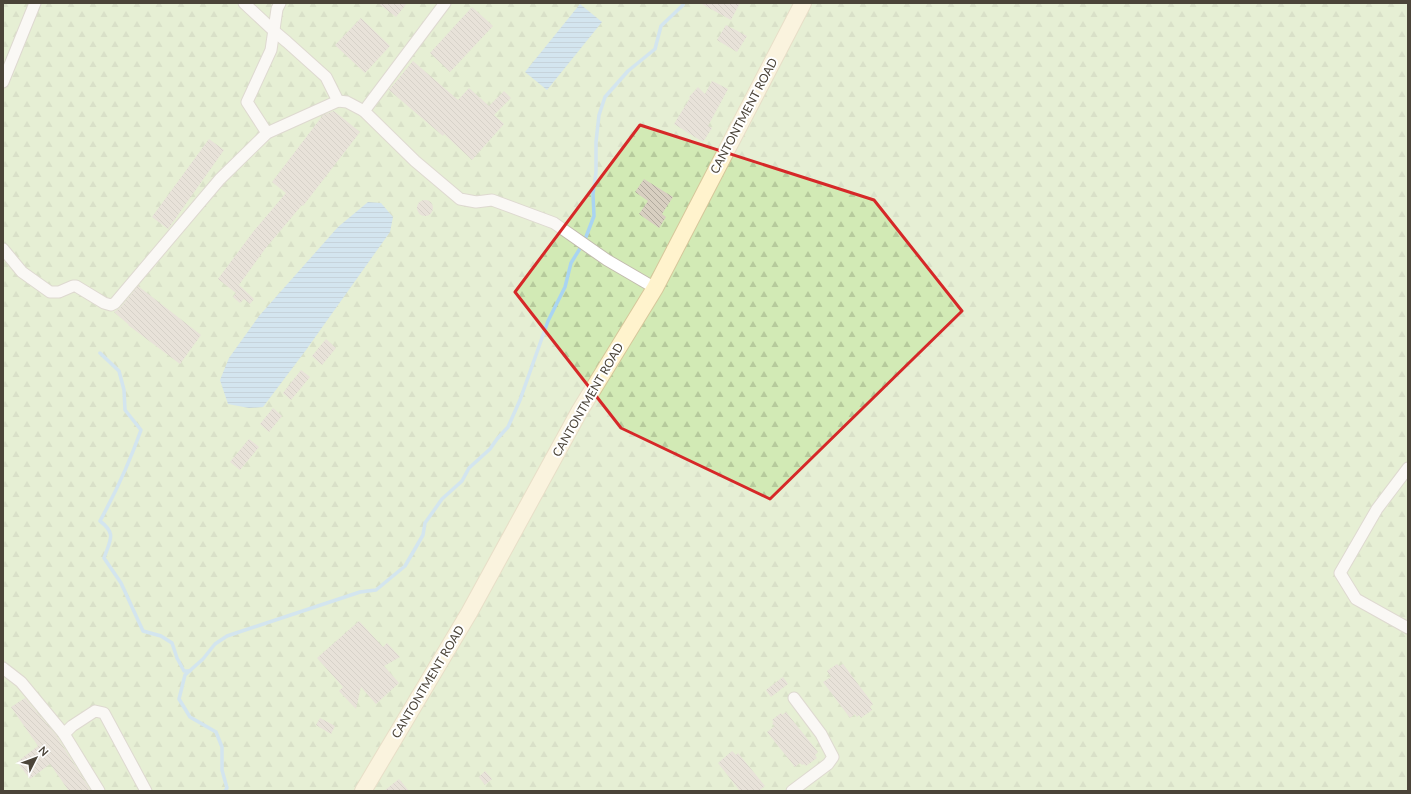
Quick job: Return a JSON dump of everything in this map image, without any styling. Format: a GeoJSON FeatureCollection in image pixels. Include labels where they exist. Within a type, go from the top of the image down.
{"type":"FeatureCollection","features":[{"type":"Feature","properties":{"kind":"street"},"geometry":{"type":"LineString","coordinates":[[3,82],[35,3]]}},
{"type":"Feature","properties":{"kind":"street"},"geometry":{"type":"LineString","coordinates":[[244,3],[326,77],[338,101]]}},
{"type":"Feature","properties":{"kind":"street"},"geometry":{"type":"LineString","coordinates":[[267,133],[247,102],[270,50],[280,3]]}},
{"type":"Feature","properties":{"kind":"street"},"geometry":{"type":"LineString","coordinates":[[364,111],[445,3]]}},
{"type":"Feature","properties":{"kind":"street","name":"CANTONTMENT ROAD"},"geometry":{"type":"LineString","coordinates":[[363,791],[470,613],[579,412],[655,288],[803,3]]}},
{"type":"Feature","properties":{"kind":"street"},"geometry":{"type":"LineString","coordinates":[[3,249],[22,272],[50,292],[59,292],[76,286],[104,303],[111,305],[115,303],[220,179],[267,133],[338,101],[347,102],[364,111],[415,161],[460,199],[476,202],[492,200],[554,223],[607,260],[655,288]]}},
{"type":"Feature","properties":{"kind":"street"},"geometry":{"type":"LineString","coordinates":[[1408,468],[1377,509],[1340,573],[1356,599],[1408,628]]}},
{"type":"Feature","properties":{"kind":"street"},"geometry":{"type":"LineString","coordinates":[[3,668],[21,682],[64,734],[100,791]]}},
{"type":"Feature","properties":{"kind":"street"},"geometry":{"type":"LineString","coordinates":[[792,791],[828,764],[833,757],[821,734],[794,698]]}},
{"type":"Feature","properties":{"kind":"street"},"geometry":{"type":"LineString","coordinates":[[64,734],[72,726],[95,711],[104,713],[146,791]]}},
{"type":"Feature","properties":{"kind":"highlighted area"},"geometry":{"type":"Polygon","coordinates":[[[640,125],[874,200],[962,311],[770,499],[621,428],[515,292],[640,125]]]}},
{"type":"Feature","properties":{"kind":"green space"},"geometry":{"type":"Polygon","coordinates":[[[3,3],[1408,3],[1408,791],[3,791],[3,3]]]}},
{"type":"Feature","properties":{"kind":"water"},"geometry":{"type":"Polygon","coordinates":[[[580,4],[602,22],[547,90],[525,72],[580,4]]]}},
{"type":"Feature","properties":{"kind":"water"},"geometry":{"type":"Polygon","coordinates":[[[368,202],[381,203],[393,217],[390,232],[306,350],[263,407],[249,408],[228,404],[220,380],[229,358],[259,316],[338,227],[368,202]]]}},
{"type":"Feature","properties":{"kind":"building"},"geometry":{"type":"Polygon","coordinates":[[[378,3],[407,3],[396,17],[378,3]]]}},
{"type":"Feature","properties":{"kind":"building"},"geometry":{"type":"Polygon","coordinates":[[[700,3],[740,3],[731,20],[700,3]]]}},
{"type":"Feature","properties":{"kind":"building"},"geometry":{"type":"Polygon","coordinates":[[[472,7],[493,26],[450,72],[430,53],[472,7]]]}},
{"type":"Feature","properties":{"kind":"building"},"geometry":{"type":"Polygon","coordinates":[[[361,18],[390,46],[365,73],[335,45],[361,18]]]}},
{"type":"Feature","properties":{"kind":"building"},"geometry":{"type":"Polygon","coordinates":[[[726,25],[747,36],[737,52],[717,40],[726,25]]]}},
{"type":"Feature","properties":{"kind":"building"},"geometry":{"type":"Polygon","coordinates":[[[413,61],[458,100],[469,88],[489,106],[504,91],[511,98],[494,115],[504,124],[472,160],[444,134],[443,136],[389,90],[413,61]]]}},
{"type":"Feature","properties":{"kind":"building"},"geometry":{"type":"Polygon","coordinates":[[[712,81],[728,89],[708,126],[712,128],[703,142],[674,124],[690,98],[689,97],[698,87],[705,94],[712,81]]]}},
{"type":"Feature","properties":{"kind":"building"},"geometry":{"type":"Polygon","coordinates":[[[334,111],[360,132],[303,206],[302,205],[265,249],[239,285],[254,299],[250,304],[244,299],[240,303],[233,297],[236,293],[218,279],[253,232],[286,193],[272,182],[323,115],[334,111]]]}},
{"type":"Feature","properties":{"kind":"building"},"geometry":{"type":"Polygon","coordinates":[[[209,139],[224,150],[168,229],[152,217],[209,139]]]}},
{"type":"Feature","properties":{"kind":"building"},"geometry":{"type":"Polygon","coordinates":[[[644,179],[673,197],[662,214],[666,217],[659,228],[639,214],[648,201],[635,192],[644,179]]]}},
{"type":"Feature","properties":{"kind":"building"},"geometry":{"type":"Polygon","coordinates":[[[422,200],[428,200],[433,205],[431,214],[428,216],[422,216],[417,211],[417,205],[422,200]]]}},
{"type":"Feature","properties":{"kind":"building"},"geometry":{"type":"Polygon","coordinates":[[[138,286],[201,335],[180,364],[128,325],[114,312],[120,308],[138,286]]]}},
{"type":"Feature","properties":{"kind":"building"},"geometry":{"type":"Polygon","coordinates":[[[326,339],[336,348],[322,365],[312,356],[326,339]]]}},
{"type":"Feature","properties":{"kind":"building"},"geometry":{"type":"Polygon","coordinates":[[[301,370],[310,377],[291,400],[283,393],[301,370]]]}},
{"type":"Feature","properties":{"kind":"building"},"geometry":{"type":"Polygon","coordinates":[[[273,408],[282,416],[269,432],[260,424],[273,408]]]}},
{"type":"Feature","properties":{"kind":"building"},"geometry":{"type":"Polygon","coordinates":[[[249,439],[259,447],[240,470],[230,462],[249,439]]]}},
{"type":"Feature","properties":{"kind":"building"},"geometry":{"type":"Polygon","coordinates":[[[359,621],[383,647],[387,643],[400,657],[384,666],[399,683],[376,704],[361,687],[356,709],[339,691],[343,687],[317,658],[359,621]]]}},
{"type":"Feature","properties":{"kind":"building"},"geometry":{"type":"Polygon","coordinates":[[[837,664],[839,666],[843,664],[873,704],[870,707],[872,710],[861,718],[859,715],[857,717],[855,714],[850,718],[823,682],[831,677],[827,671],[837,664]]]}},
{"type":"Feature","properties":{"kind":"building"},"geometry":{"type":"Polygon","coordinates":[[[783,677],[788,684],[771,697],[766,690],[783,677]]]}},
{"type":"Feature","properties":{"kind":"building"},"geometry":{"type":"Polygon","coordinates":[[[25,698],[56,735],[91,791],[69,791],[50,764],[30,779],[17,762],[38,746],[11,707],[25,698]]]}},
{"type":"Feature","properties":{"kind":"building"},"geometry":{"type":"Polygon","coordinates":[[[786,712],[818,752],[815,755],[817,758],[806,766],[800,763],[795,767],[767,732],[775,726],[772,723],[774,722],[772,720],[781,713],[782,715],[786,712]]]}},
{"type":"Feature","properties":{"kind":"building"},"geometry":{"type":"Polygon","coordinates":[[[320,718],[335,726],[331,734],[316,725],[320,718]]]}},
{"type":"Feature","properties":{"kind":"building"},"geometry":{"type":"Polygon","coordinates":[[[732,751],[736,755],[738,753],[765,786],[759,791],[740,791],[718,763],[732,751]]]}},
{"type":"Feature","properties":{"kind":"building"},"geometry":{"type":"Polygon","coordinates":[[[485,771],[492,779],[485,785],[479,777],[485,771]]]}},
{"type":"Feature","properties":{"kind":"building"},"geometry":{"type":"Polygon","coordinates":[[[399,779],[409,791],[384,791],[399,779]]]}},
{"type":"Feature","properties":{"kind":"waterway"},"geometry":{"type":"LineString","coordinates":[[225,791],[227,788],[222,770],[222,747],[216,732],[190,717],[179,699],[185,675],[203,659],[215,644],[227,636],[360,592],[376,590],[405,566],[423,535],[425,523],[442,499],[462,481],[469,468],[490,449],[508,427],[520,400],[548,321],[565,287],[571,263],[584,242],[594,216],[593,194],[596,172],[596,142],[599,115],[605,97],[628,71],[655,49],[661,26],[683,5],[683,3]]}},
{"type":"Feature","properties":{"kind":"waterway"},"geometry":{"type":"LineString","coordinates":[[100,353],[119,371],[124,390],[125,410],[141,430],[122,477],[100,521],[109,530],[111,538],[104,558],[121,583],[143,631],[161,636],[172,643],[177,658],[184,671],[190,671]]}}]}
